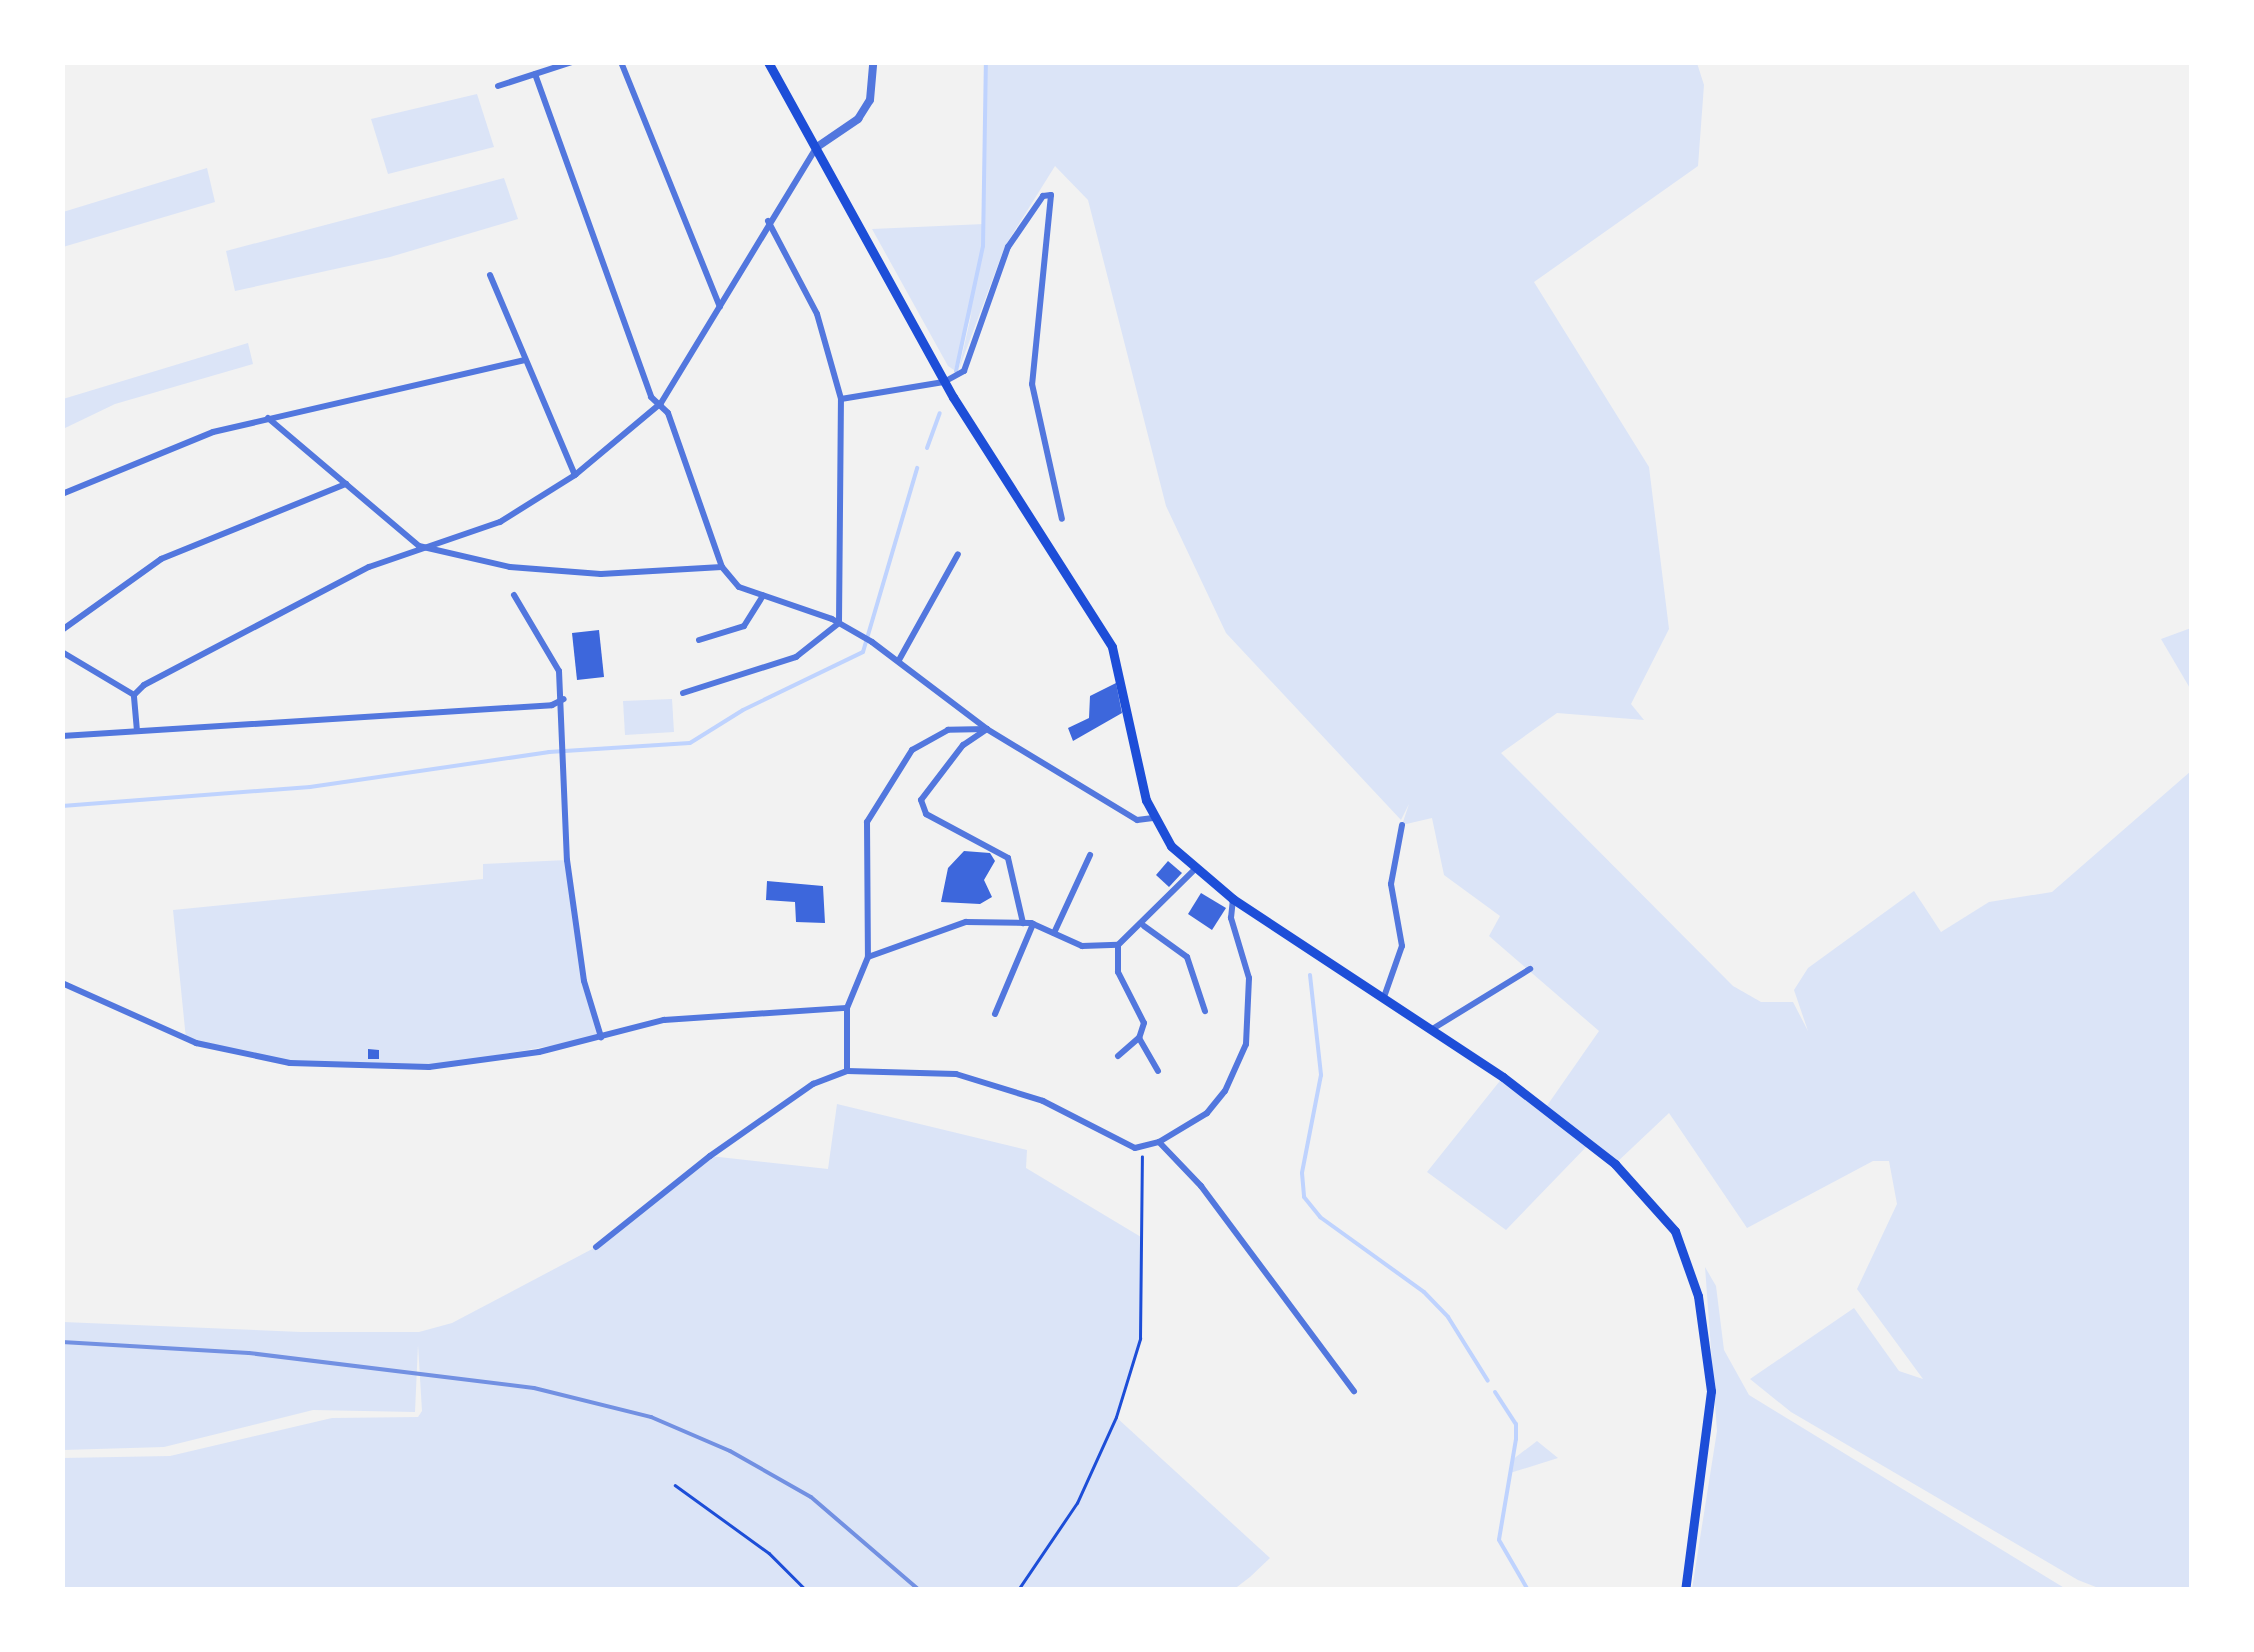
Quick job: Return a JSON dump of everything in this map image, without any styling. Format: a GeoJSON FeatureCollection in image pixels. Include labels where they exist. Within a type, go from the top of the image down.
{"type":"FeatureCollection","features":[{"type":"Feature","properties":{"kind":"main road"},"geometry":{"type":"LineString","coordinates":[[768,62],[944,382],[1112,647],[1153,818],[1194,870],[1503,1077],[1656,1203],[1691,1267],[1711,1391],[1685,1590]]}},
{"type":"Feature","properties":{"kind":"street"},"geometry":{"type":"LineString","coordinates":[[498,86],[572,62]]}},
{"type":"Feature","properties":{"kind":"street"},"geometry":{"type":"LineString","coordinates":[[621,62],[720,307]]}},
{"type":"Feature","properties":{"kind":"street"},"geometry":{"type":"LineString","coordinates":[[134,695],[419,546],[500,522],[574,475],[662,403],[816,147],[858,119],[870,100],[873,62]]}},
{"type":"Feature","properties":{"kind":"street"},"geometry":{"type":"LineString","coordinates":[[535,74],[651,397],[662,403],[722,566],[739,587],[839,623],[899,660],[988,730],[1137,820],[1153,818]]}},
{"type":"Feature","properties":{"kind":"street"},"geometry":{"type":"LineString","coordinates":[[841,398],[944,382],[964,371],[1008,247],[1043,196],[1050,195],[1054,211],[1033,332],[1032,384],[1062,519]]}},
{"type":"Feature","properties":{"kind":"street"},"geometry":{"type":"LineString","coordinates":[[768,221],[805,286],[841,398],[839,623]]}},
{"type":"Feature","properties":{"kind":"street"},"geometry":{"type":"LineString","coordinates":[[490,275],[574,475]]}},
{"type":"Feature","properties":{"kind":"street"},"geometry":{"type":"LineString","coordinates":[[62,494],[165,447],[268,418],[398,394],[524,360]]}},
{"type":"Feature","properties":{"kind":"street"},"geometry":{"type":"LineString","coordinates":[[268,418],[419,546],[510,567],[568,572],[722,566]]}},
{"type":"Feature","properties":{"kind":"street"},"geometry":{"type":"LineString","coordinates":[[62,630],[118,585],[174,553],[346,484]]}},
{"type":"Feature","properties":{"kind":"street"},"geometry":{"type":"LineString","coordinates":[[899,660],[958,554]]}},
{"type":"Feature","properties":{"kind":"street"},"geometry":{"type":"LineString","coordinates":[[514,594],[560,671],[568,860],[584,981],[601,1037]]}},
{"type":"Feature","properties":{"kind":"street"},"geometry":{"type":"LineString","coordinates":[[699,640],[744,626],[762,596]]}},
{"type":"Feature","properties":{"kind":"street"},"geometry":{"type":"LineString","coordinates":[[683,692],[796,657],[839,623]]}},
{"type":"Feature","properties":{"kind":"street"},"geometry":{"type":"LineString","coordinates":[[62,652],[134,695]]}},
{"type":"Feature","properties":{"kind":"street"},"geometry":{"type":"LineString","coordinates":[[134,695],[137,731]]}},
{"type":"Feature","properties":{"kind":"street"},"geometry":{"type":"LineString","coordinates":[[62,736],[552,706],[564,700]]}},
{"type":"Feature","properties":{"kind":"street"},"geometry":{"type":"LineString","coordinates":[[847,1071],[846,1008],[868,957],[866,829],[872,813],[912,750],[948,730],[988,730]]}},
{"type":"Feature","properties":{"kind":"street"},"geometry":{"type":"LineString","coordinates":[[988,730],[963,746],[922,800],[926,814],[1008,858],[1023,923]]}},
{"type":"Feature","properties":{"kind":"street"},"geometry":{"type":"LineString","coordinates":[[1384,997],[1402,946],[1391,884],[1402,825]]}},
{"type":"Feature","properties":{"kind":"street"},"geometry":{"type":"LineString","coordinates":[[1054,933],[1090,855]]}},
{"type":"Feature","properties":{"kind":"street"},"geometry":{"type":"LineString","coordinates":[[868,957],[966,922],[1033,924],[1082,946],[1118,945],[1144,926],[1194,870]]}},
{"type":"Feature","properties":{"kind":"street"},"geometry":{"type":"LineString","coordinates":[[596,1247],[710,1156],[813,1084],[847,1071],[956,1074],[1043,1101],[1142,1146],[1159,1142],[1207,1113],[1225,1092],[1246,1044],[1248,978],[1231,918],[1233,899]]}},
{"type":"Feature","properties":{"kind":"street"},"geometry":{"type":"LineString","coordinates":[[994,1014],[1033,924]]}},
{"type":"Feature","properties":{"kind":"street"},"geometry":{"type":"LineString","coordinates":[[1144,926],[1186,957],[1205,1011]]}},
{"type":"Feature","properties":{"kind":"street"},"geometry":{"type":"LineString","coordinates":[[1118,945],[1118,972],[1144,1023],[1139,1038],[1118,1056]]}},
{"type":"Feature","properties":{"kind":"street"},"geometry":{"type":"LineString","coordinates":[[1434,1028],[1530,969]]}},
{"type":"Feature","properties":{"kind":"street"},"geometry":{"type":"LineString","coordinates":[[62,983],[196,1043],[290,1064],[429,1067],[601,1037],[664,1020],[846,1008]]}},
{"type":"Feature","properties":{"kind":"street"},"geometry":{"type":"LineString","coordinates":[[1139,1038],[1158,1071]]}},
{"type":"Feature","properties":{"kind":"street"},"geometry":{"type":"LineString","coordinates":[[1159,1142],[1201,1186],[1354,1392]]}},
{"type":"Feature","properties":{"kind":"path"},"geometry":{"type":"LineString","coordinates":[[1018,1590],[1077,1502],[1116,1417],[1140,1340],[1142,1146]]}},
{"type":"Feature","properties":{"kind":"path"},"geometry":{"type":"LineString","coordinates":[[675,1485],[769,1553],[806,1590]]}},
{"type":"Feature","properties":{"kind":"shaded area"},"geometry":{"type":"Polygon","coordinates":[[[986,63],[1697,63],[1704,85],[1698,166],[1534,282],[1649,467],[1669,629],[1631,704],[1644,720],[1557,713],[1501,753],[1733,986],[1761,1002],[1793,1002],[1808,1031],[1794,990],[1808,968],[1914,891],[1941,932],[1989,902],[2052,892],[2191,771],[2191,1589],[2101,1589],[2078,1580],[1791,1412],[1750,1379],[1854,1308],[1899,1371],[1923,1379],[1857,1289],[1897,1204],[1889,1161],[1873,1161],[1747,1228],[1669,1113],[1615,1164],[1589,1144],[1506,1230],[1427,1172],[1503,1077],[1544,1110],[1599,1031],[1489,936],[1500,916],[1444,875],[1432,818],[1402,825],[1409,804],[1401,820],[1226,633],[1166,506],[1088,200],[1055,166],[1005,246],[959,369],[972,311],[954,370],[948,366],[872,229],[984,224],[986,63]]]}},
{"type":"Feature","properties":{"kind":"shaded area"},"geometry":{"type":"Polygon","coordinates":[[[477,94],[494,147],[388,174],[371,119],[477,94]]]}},
{"type":"Feature","properties":{"kind":"shaded area"},"geometry":{"type":"Polygon","coordinates":[[[207,168],[215,202],[63,247],[63,212],[207,168]]]}},
{"type":"Feature","properties":{"kind":"shaded area"},"geometry":{"type":"Polygon","coordinates":[[[504,178],[518,219],[390,257],[235,291],[226,251],[504,178]]]}},
{"type":"Feature","properties":{"kind":"shaded area"},"geometry":{"type":"Polygon","coordinates":[[[248,343],[253,364],[115,404],[63,429],[63,399],[248,343]]]}},
{"type":"Feature","properties":{"kind":"shaded area"},"geometry":{"type":"Polygon","coordinates":[[[2192,628],[2191,690],[2161,639],[2192,628]]]}},
{"type":"Feature","properties":{"kind":"shaded area"},"geometry":{"type":"Polygon","coordinates":[[[672,699],[674,732],[625,735],[623,701],[672,699]]]}},
{"type":"Feature","properties":{"kind":"shaded area"},"geometry":{"type":"Polygon","coordinates":[[[567,860],[584,981],[601,1037],[429,1067],[290,1063],[186,1039],[173,910],[483,879],[483,864],[567,860]]]}},
{"type":"Feature","properties":{"kind":"shaded area"},"geometry":{"type":"Polygon","coordinates":[[[837,1104],[1027,1150],[1026,1168],[1141,1237],[1140,1339],[1116,1417],[1270,1558],[1250,1577],[1233,1590],[63,1589],[63,1458],[170,1456],[332,1418],[418,1417],[422,1411],[418,1345],[415,1412],[313,1410],[164,1447],[63,1450],[63,1322],[301,1332],[419,1332],[452,1323],[596,1247],[710,1156],[828,1169],[837,1104]]]}},
{"type":"Feature","properties":{"kind":"shaded area"},"geometry":{"type":"Polygon","coordinates":[[[1705,1267],[1716,1286],[1724,1350],[1749,1395],[2066,1589],[1692,1589],[1717,1431],[1705,1267]]]}},
{"type":"Feature","properties":{"kind":"shaded area"},"geometry":{"type":"Polygon","coordinates":[[[1537,1441],[1558,1458],[1510,1473],[1512,1460],[1537,1441]]]}},
{"type":"Feature","properties":{"kind":"building"},"geometry":{"type":"Polygon","coordinates":[[[599,630],[604,677],[577,680],[572,633],[599,630]]]}},
{"type":"Feature","properties":{"kind":"building"},"geometry":{"type":"Polygon","coordinates":[[[1116,683],[1122,713],[1073,741],[1068,728],[1089,718],[1090,696],[1116,683]]]}},
{"type":"Feature","properties":{"kind":"building"},"geometry":{"type":"Polygon","coordinates":[[[964,851],[990,853],[995,861],[984,880],[992,897],[980,904],[941,902],[948,868],[964,851]]]}},
{"type":"Feature","properties":{"kind":"building"},"geometry":{"type":"Polygon","coordinates":[[[1168,861],[1182,873],[1169,887],[1156,875],[1168,861]]]}},
{"type":"Feature","properties":{"kind":"building"},"geometry":{"type":"Polygon","coordinates":[[[767,881],[823,886],[825,923],[796,922],[795,902],[766,900],[767,881]]]}},
{"type":"Feature","properties":{"kind":"building"},"geometry":{"type":"Polygon","coordinates":[[[1201,893],[1226,908],[1212,930],[1188,914],[1201,893]]]}},
{"type":"Feature","properties":{"kind":"building"},"geometry":{"type":"Polygon","coordinates":[[[368,1049],[379,1050],[379,1059],[368,1059],[368,1049]]]}},
{"type":"Feature","properties":{"kind":"waterway"},"geometry":{"type":"LineString","coordinates":[[956,371],[983,246],[986,62]]}},
{"type":"Feature","properties":{"kind":"waterway"},"geometry":{"type":"LineString","coordinates":[[927,448],[940,413]]}},
{"type":"Feature","properties":{"kind":"waterway"},"geometry":{"type":"LineString","coordinates":[[62,806],[310,787],[549,752],[690,743],[743,710],[863,652],[917,468]]}},
{"type":"Feature","properties":{"kind":"waterway"},"geometry":{"type":"LineString","coordinates":[[1310,975],[1321,1075],[1302,1173],[1304,1197],[1320,1217],[1424,1292],[1448,1317],[1488,1381]]}},
{"type":"Feature","properties":{"kind":"waterway"},"geometry":{"type":"LineString","coordinates":[[1495,1392],[1516,1424],[1499,1540],[1528,1590]]}},
{"type":"Feature","properties":{"kind":"railway"},"geometry":{"type":"LineString","coordinates":[[62,1342],[249,1353],[534,1388],[651,1417],[730,1451],[811,1497],[919,1590]]}}]}
